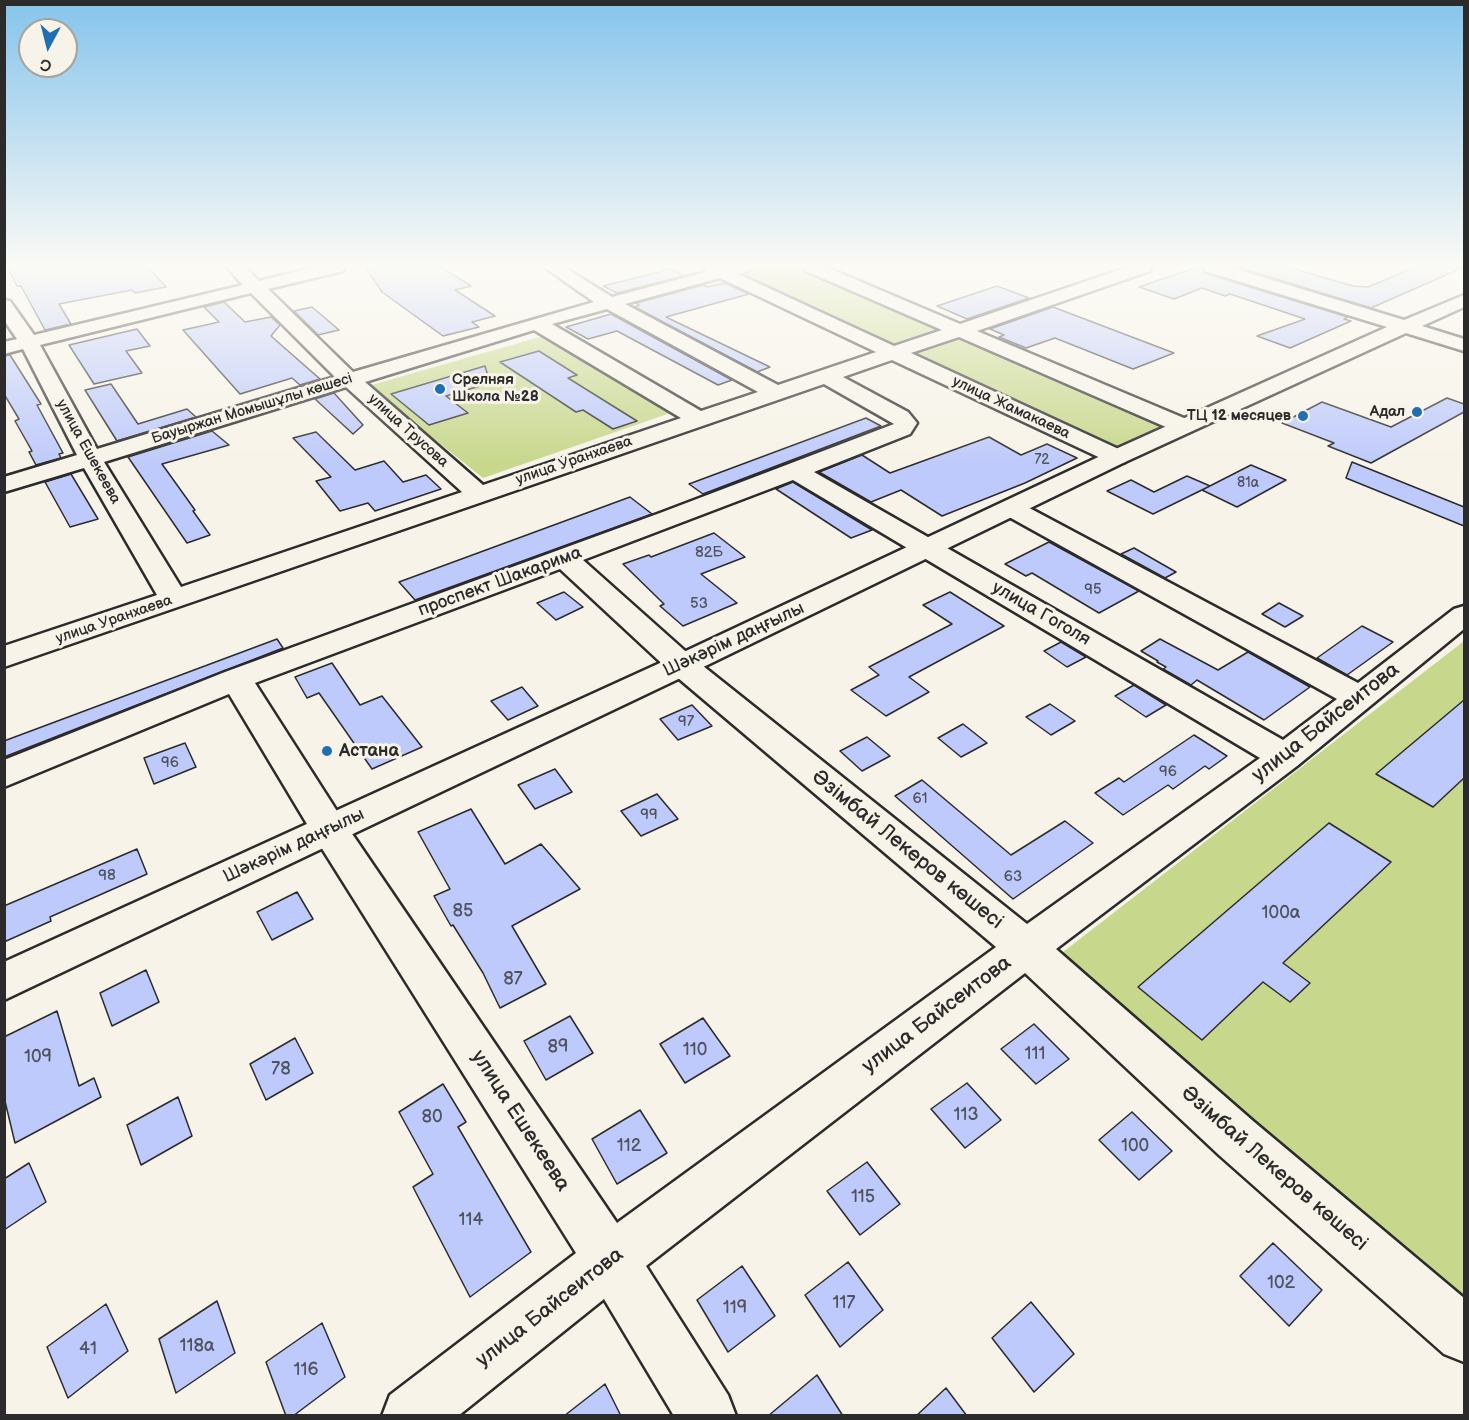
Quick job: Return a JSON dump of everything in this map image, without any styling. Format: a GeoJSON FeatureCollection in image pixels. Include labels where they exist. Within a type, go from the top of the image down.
{"type":"FeatureCollection","features":[{"type":"Feature","properties":{"kind":"street","name":"улица Ешекеева"},"geometry":{"type":"LineString","coordinates":[[23,333],[90,458],[174,599]]}},
{"type":"Feature","properties":{"kind":"street"},"geometry":{"type":"LineString","coordinates":[[4,348],[64,333]]}},
{"type":"Feature","properties":{"kind":"street","name":"улица Трусова"},"geometry":{"type":"LineString","coordinates":[[304,333],[349,378],[479,494]]}},
{"type":"Feature","properties":{"kind":"street","name":"Бауыржан Момышұлы көшесі"},"geometry":{"type":"LineString","coordinates":[[4,485],[501,333]]}},
{"type":"Feature","properties":{"kind":"street"},"geometry":{"type":"LineString","coordinates":[[553,333],[697,418]]}},
{"type":"Feature","properties":{"kind":"street"},"geometry":{"type":"LineString","coordinates":[[665,333],[777,393]]}},
{"type":"Feature","properties":{"kind":"street","name":"улица Жамакаева"},"geometry":{"type":"LineString","coordinates":[[851,333],[1117,457]]}},
{"type":"Feature","properties":{"kind":"street","name":"улица Уранхаева"},"geometry":{"type":"LineString","coordinates":[[4,657],[950,333]]}},
{"type":"Feature","properties":{"kind":"street"},"geometry":{"type":"LineString","coordinates":[[967,333],[1183,426]]}},
{"type":"Feature","properties":{"kind":"street","name":"Шәкәрім даңғылы"},"geometry":{"type":"LineString","coordinates":[[4,982],[682,665],[1183,426],[1392,333]]}},
{"type":"Feature","properties":{"kind":"street"},"geometry":{"type":"LineString","coordinates":[[1426,333],[1464,345]]}},
{"type":"Feature","properties":{"kind":"street","name":"проспект Шакарима"},"geometry":{"type":"LineString","coordinates":[[4,774],[236,679],[797,471],[902,429],[906,423],[900,417],[825,376]]}},
{"type":"Feature","properties":{"kind":"street","name":"улица Гоголя"},"geometry":{"type":"LineString","coordinates":[[797,471],[1286,757]]}},
{"type":"Feature","properties":{"kind":"street"},"geometry":{"type":"LineString","coordinates":[[1011,508],[1359,697]]}},
{"type":"Feature","properties":{"kind":"street","name":"Әзімбай Лекеров көшесі"},"geometry":{"type":"LineString","coordinates":[[564,558],[682,665],[1026,948],[1236,1138],[1464,1334]]}},
{"type":"Feature","properties":{"kind":"street","name":"улица Байсеитова"},"geometry":{"type":"LineString","coordinates":[[411,1416],[611,1260],[1026,948],[1286,757],[1464,615]]}},
{"type":"Feature","properties":{"kind":"street","name":"улица Ешекеева"},"geometry":{"type":"LineString","coordinates":[[236,679],[329,829],[611,1260],[707,1416]]}},
{"type":"Feature","properties":{"kind":"green space"},"geometry":{"type":"Polygon","coordinates":[[[869,333],[939,333],[899,347],[869,333]]]}},
{"type":"Feature","properties":{"kind":"green space"},"geometry":{"type":"Polygon","coordinates":[[[550,334],[679,410],[483,478],[368,386],[550,334]]]}},
{"type":"Feature","properties":{"kind":"green space"},"geometry":{"type":"Polygon","coordinates":[[[955,336],[1167,428],[1121,448],[911,351],[955,336]]]}},
{"type":"Feature","properties":{"kind":"green space"},"geometry":{"type":"Polygon","coordinates":[[[1464,641],[1464,1331],[1045,966],[1464,641]]]}},
{"type":"Feature","properties":{"kind":"building"},"geometry":{"type":"Polygon","coordinates":[[[119,333],[140,333],[150,346],[126,351],[142,373],[94,384],[69,345],[119,333]]]}},
{"type":"Feature","properties":{"kind":"building"},"geometry":{"type":"Polygon","coordinates":[[[186,333],[273,333],[271,336],[320,379],[300,385],[292,378],[240,394],[186,333]]]}},
{"type":"Feature","properties":{"kind":"building"},"geometry":{"type":"Polygon","coordinates":[[[577,333],[609,333],[588,339],[577,333]]]}},
{"type":"Feature","properties":{"kind":"building"},"geometry":{"type":"Polygon","coordinates":[[[621,333],[646,333],[732,380],[718,385],[621,333]]]}},
{"type":"Feature","properties":{"kind":"building"},"geometry":{"type":"Polygon","coordinates":[[[684,333],[700,333],[770,367],[757,372],[684,333]]]}},
{"type":"Feature","properties":{"kind":"building"},"geometry":{"type":"Polygon","coordinates":[[[1000,333],[1122,333],[1174,353],[1133,369],[1055,338],[1026,348],[999,337],[1004,335],[1000,333]]]}},
{"type":"Feature","properties":{"kind":"building"},"geometry":{"type":"Polygon","coordinates":[[[1265,333],[1323,333],[1290,348],[1257,336],[1265,333]]]}},
{"type":"Feature","properties":{"kind":"building"},"geometry":{"type":"Polygon","coordinates":[[[539,351],[577,375],[568,378],[637,421],[613,429],[583,410],[576,412],[500,362],[539,351]]]}},
{"type":"Feature","properties":{"kind":"building"},"geometry":{"type":"Polygon","coordinates":[[[10,355],[41,404],[37,405],[63,453],[59,454],[61,458],[36,465],[29,452],[32,451],[15,421],[19,419],[4,394],[4,356],[10,355]]]}},
{"type":"Feature","properties":{"kind":"building"},"geometry":{"type":"Polygon","coordinates":[[[485,366],[490,383],[446,396],[468,413],[429,425],[391,394],[485,366]]]}},
{"type":"Feature","properties":{"kind":"building"},"geometry":{"type":"Polygon","coordinates":[[[111,384],[138,424],[187,409],[196,417],[117,441],[85,390],[111,384]]]}},
{"type":"Feature","properties":{"kind":"building"},"geometry":{"type":"Polygon","coordinates":[[[334,393],[363,425],[353,434],[315,399],[334,393]]]}},
{"type":"Feature","properties":{"kind":"building"},"geometry":{"type":"Polygon","coordinates":[[[1447,398],[1464,404],[1464,412],[1371,463],[1328,446],[1334,443],[1282,423],[1322,402],[1391,427],[1447,398]]]}},
{"type":"Feature","properties":{"kind":"building"},"geometry":{"type":"Polygon","coordinates":[[[866,418],[881,426],[703,494],[689,484],[866,418]]]}},
{"type":"Feature","properties":{"kind":"building"},"geometry":{"type":"Polygon","coordinates":[[[212,431],[229,445],[162,464],[210,535],[187,543],[128,457],[212,431]]]}},
{"type":"Feature","properties":{"kind":"building"},"geometry":{"type":"Polygon","coordinates":[[[316,432],[355,470],[384,461],[403,482],[426,475],[441,489],[375,511],[368,503],[340,511],[316,481],[331,477],[293,438],[316,432]]]}},
{"type":"Feature","properties":{"kind":"building"},"geometry":{"type":"Polygon","coordinates":[[[989,437],[1021,455],[1047,444],[1077,458],[1025,483],[942,516],[901,490],[871,502],[819,472],[862,455],[890,473],[989,437]]]}},
{"type":"Feature","properties":{"kind":"building"},"geometry":{"type":"Polygon","coordinates":[[[1352,462],[1464,507],[1464,526],[1346,478],[1352,462]]]}},
{"type":"Feature","properties":{"kind":"building"},"geometry":{"type":"Polygon","coordinates":[[[1251,465],[1286,480],[1237,507],[1202,490],[1251,465]]]}},
{"type":"Feature","properties":{"kind":"building"},"geometry":{"type":"Polygon","coordinates":[[[71,474],[98,519],[70,527],[45,482],[71,474]]]}},
{"type":"Feature","properties":{"kind":"building"},"geometry":{"type":"Polygon","coordinates":[[[1187,476],[1210,486],[1153,514],[1107,491],[1131,480],[1154,492],[1187,476]]]}},
{"type":"Feature","properties":{"kind":"building"},"geometry":{"type":"Polygon","coordinates":[[[793,482],[872,530],[851,538],[776,489],[793,482]]]}},
{"type":"Feature","properties":{"kind":"building"},"geometry":{"type":"Polygon","coordinates":[[[630,497],[652,514],[415,600],[399,582],[630,497]]]}},
{"type":"Feature","properties":{"kind":"building"},"geometry":{"type":"Polygon","coordinates":[[[714,533],[745,557],[701,574],[737,603],[683,626],[660,606],[664,604],[623,564],[649,555],[651,557],[714,533]]]}},
{"type":"Feature","properties":{"kind":"building"},"geometry":{"type":"Polygon","coordinates":[[[1049,542],[1139,591],[1099,613],[1032,573],[1026,576],[1005,564],[1049,542]]]}},
{"type":"Feature","properties":{"kind":"building"},"geometry":{"type":"Polygon","coordinates":[[[1134,548],[1176,572],[1165,578],[1121,554],[1134,548]]]}},
{"type":"Feature","properties":{"kind":"building"},"geometry":{"type":"Polygon","coordinates":[[[564,592],[583,607],[556,620],[537,603],[564,592]]]}},
{"type":"Feature","properties":{"kind":"building"},"geometry":{"type":"Polygon","coordinates":[[[950,592],[1004,626],[909,677],[929,692],[886,716],[851,690],[879,675],[869,667],[952,624],[923,605],[950,592]]]}},
{"type":"Feature","properties":{"kind":"building"},"geometry":{"type":"Polygon","coordinates":[[[1279,603],[1303,616],[1285,627],[1262,614],[1279,603]]]}},
{"type":"Feature","properties":{"kind":"building"},"geometry":{"type":"Polygon","coordinates":[[[1362,626],[1393,642],[1347,675],[1317,658],[1362,626]]]}},
{"type":"Feature","properties":{"kind":"building"},"geometry":{"type":"Polygon","coordinates":[[[277,639],[283,648],[4,757],[4,741],[277,639]]]}},
{"type":"Feature","properties":{"kind":"building"},"geometry":{"type":"Polygon","coordinates":[[[1160,639],[1218,670],[1248,652],[1310,687],[1264,720],[1197,680],[1191,685],[1163,669],[1166,667],[1141,651],[1160,639]]]}},
{"type":"Feature","properties":{"kind":"building"},"geometry":{"type":"Polygon","coordinates":[[[1061,642],[1086,657],[1067,667],[1044,651],[1061,642]]]}},
{"type":"Feature","properties":{"kind":"building"},"geometry":{"type":"Polygon","coordinates":[[[332,663],[360,705],[382,696],[422,747],[372,769],[319,693],[307,698],[295,677],[332,663]]]}},
{"type":"Feature","properties":{"kind":"building"},"geometry":{"type":"Polygon","coordinates":[[[1134,685],[1166,705],[1146,717],[1115,696],[1134,685]]]}},
{"type":"Feature","properties":{"kind":"building"},"geometry":{"type":"Polygon","coordinates":[[[522,687],[538,706],[508,720],[491,701],[522,687]]]}},
{"type":"Feature","properties":{"kind":"building"},"geometry":{"type":"Polygon","coordinates":[[[1464,700],[1464,778],[1433,807],[1376,774],[1464,700]]]}},
{"type":"Feature","properties":{"kind":"building"},"geometry":{"type":"Polygon","coordinates":[[[1050,704],[1075,721],[1051,735],[1026,717],[1050,704]]]}},
{"type":"Feature","properties":{"kind":"building"},"geometry":{"type":"Polygon","coordinates":[[[692,705],[712,726],[678,740],[660,719],[692,705]]]}},
{"type":"Feature","properties":{"kind":"building"},"geometry":{"type":"Polygon","coordinates":[[[963,724],[987,743],[961,757],[938,738],[963,724]]]}},
{"type":"Feature","properties":{"kind":"building"},"geometry":{"type":"Polygon","coordinates":[[[1194,735],[1227,756],[1209,769],[1205,766],[1173,789],[1168,785],[1123,815],[1095,793],[1119,778],[1124,782],[1194,735]]]}},
{"type":"Feature","properties":{"kind":"building"},"geometry":{"type":"Polygon","coordinates":[[[867,737],[890,756],[862,771],[840,751],[867,737]]]}},
{"type":"Feature","properties":{"kind":"building"},"geometry":{"type":"Polygon","coordinates":[[[185,743],[196,767],[154,784],[144,758],[185,743]]]}},
{"type":"Feature","properties":{"kind":"building"},"geometry":{"type":"Polygon","coordinates":[[[555,769],[572,792],[535,809],[518,785],[555,769]]]}},
{"type":"Feature","properties":{"kind":"building"},"geometry":{"type":"Polygon","coordinates":[[[922,780],[1011,855],[1065,821],[1093,843],[1013,899],[895,796],[922,780]]]}},
{"type":"Feature","properties":{"kind":"building"},"geometry":{"type":"Polygon","coordinates":[[[657,794],[678,819],[641,836],[621,811],[657,794]]]}},
{"type":"Feature","properties":{"kind":"building"},"geometry":{"type":"Polygon","coordinates":[[[471,809],[505,864],[541,844],[580,889],[512,926],[546,984],[500,1008],[483,973],[434,896],[450,889],[418,832],[471,809]]]}},
{"type":"Feature","properties":{"kind":"building"},"geometry":{"type":"Polygon","coordinates":[[[1329,823],[1391,862],[1283,963],[1310,983],[1290,1002],[1263,982],[1202,1040],[1138,987],[1329,823]]]}},
{"type":"Feature","properties":{"kind":"building"},"geometry":{"type":"Polygon","coordinates":[[[137,849],[147,874],[50,917],[51,921],[4,942],[4,906],[137,849]]]}},
{"type":"Feature","properties":{"kind":"building"},"geometry":{"type":"Polygon","coordinates":[[[297,892],[313,919],[272,940],[257,912],[297,892]]]}},
{"type":"Feature","properties":{"kind":"building"},"geometry":{"type":"Polygon","coordinates":[[[146,970],[159,1002],[112,1026],[100,993],[146,970]]]}},
{"type":"Feature","properties":{"kind":"building"},"geometry":{"type":"Polygon","coordinates":[[[57,1011],[79,1086],[94,1078],[101,1097],[15,1143],[4,1097],[4,1037],[57,1011]]]}},
{"type":"Feature","properties":{"kind":"building"},"geometry":{"type":"Polygon","coordinates":[[[570,1016],[593,1053],[546,1080],[524,1041],[570,1016]]]}},
{"type":"Feature","properties":{"kind":"building"},"geometry":{"type":"Polygon","coordinates":[[[703,1018],[730,1056],[685,1083],[660,1044],[703,1018]]]}},
{"type":"Feature","properties":{"kind":"building"},"geometry":{"type":"Polygon","coordinates":[[[1034,1024],[1069,1059],[1036,1084],[1001,1049],[1034,1024]]]}},
{"type":"Feature","properties":{"kind":"building"},"geometry":{"type":"Polygon","coordinates":[[[295,1038],[313,1073],[266,1100],[250,1064],[295,1038]]]}},
{"type":"Feature","properties":{"kind":"building"},"geometry":{"type":"Polygon","coordinates":[[[967,1083],[1001,1120],[965,1148],[931,1109],[967,1083]]]}},
{"type":"Feature","properties":{"kind":"building"},"geometry":{"type":"Polygon","coordinates":[[[443,1084],[466,1122],[458,1127],[531,1252],[470,1297],[413,1187],[433,1174],[399,1112],[443,1084]]]}},
{"type":"Feature","properties":{"kind":"building"},"geometry":{"type":"Polygon","coordinates":[[[178,1097],[192,1136],[141,1165],[127,1125],[178,1097]]]}},
{"type":"Feature","properties":{"kind":"building"},"geometry":{"type":"Polygon","coordinates":[[[640,1110],[667,1153],[617,1184],[592,1139],[640,1110]]]}},
{"type":"Feature","properties":{"kind":"building"},"geometry":{"type":"Polygon","coordinates":[[[1132,1112],[1172,1151],[1139,1180],[1099,1140],[1132,1112]]]}},
{"type":"Feature","properties":{"kind":"building"},"geometry":{"type":"Polygon","coordinates":[[[867,1162],[900,1204],[860,1235],[827,1191],[867,1162]]]}},
{"type":"Feature","properties":{"kind":"building"},"geometry":{"type":"Polygon","coordinates":[[[29,1163],[46,1202],[4,1230],[4,1179],[29,1163]]]}},
{"type":"Feature","properties":{"kind":"building"},"geometry":{"type":"Polygon","coordinates":[[[1273,1243],[1322,1290],[1289,1326],[1240,1276],[1273,1243]]]}},
{"type":"Feature","properties":{"kind":"building"},"geometry":{"type":"Polygon","coordinates":[[[848,1262],[883,1310],[840,1347],[805,1295],[848,1262]]]}},
{"type":"Feature","properties":{"kind":"building"},"geometry":{"type":"Polygon","coordinates":[[[742,1266],[775,1316],[728,1352],[697,1300],[742,1266]]]}},
{"type":"Feature","properties":{"kind":"building"},"geometry":{"type":"Polygon","coordinates":[[[217,1301],[235,1353],[176,1393],[159,1339],[217,1301]]]}},
{"type":"Feature","properties":{"kind":"building"},"geometry":{"type":"Polygon","coordinates":[[[1031,1302],[1074,1354],[1034,1392],[992,1338],[1031,1302]]]}},
{"type":"Feature","properties":{"kind":"building"},"geometry":{"type":"Polygon","coordinates":[[[106,1304],[128,1351],[68,1398],[47,1347],[106,1304]]]}},
{"type":"Feature","properties":{"kind":"building"},"geometry":{"type":"Polygon","coordinates":[[[322,1323],[345,1377],[293,1416],[286,1416],[266,1362],[322,1323]]]}},
{"type":"Feature","properties":{"kind":"building"},"geometry":{"type":"Polygon","coordinates":[[[817,1375],[843,1416],[768,1416],[817,1375]]]}},
{"type":"Feature","properties":{"kind":"building"},"geometry":{"type":"Polygon","coordinates":[[[605,1384],[621,1416],[564,1416],[605,1384]]]}},
{"type":"Feature","properties":{"kind":"building"},"geometry":{"type":"Polygon","coordinates":[[[946,1388],[967,1416],[916,1416],[946,1388]]]}},
{"type":"Feature","properties":{"kind":"place","name":"Срелняя Школа №28"},"geometry":{"type":"Point","coordinates":[440,389]}},
{"type":"Feature","properties":{"kind":"place","name":"Адал"},"geometry":{"type":"Point","coordinates":[1417,412]}},
{"type":"Feature","properties":{"kind":"place","name":"ТЦ 12 месяцев"},"geometry":{"type":"Point","coordinates":[1303,416]}},
{"type":"Feature","properties":{"kind":"place","name":"Астана"},"geometry":{"type":"Point","coordinates":[327,751]}}]}
